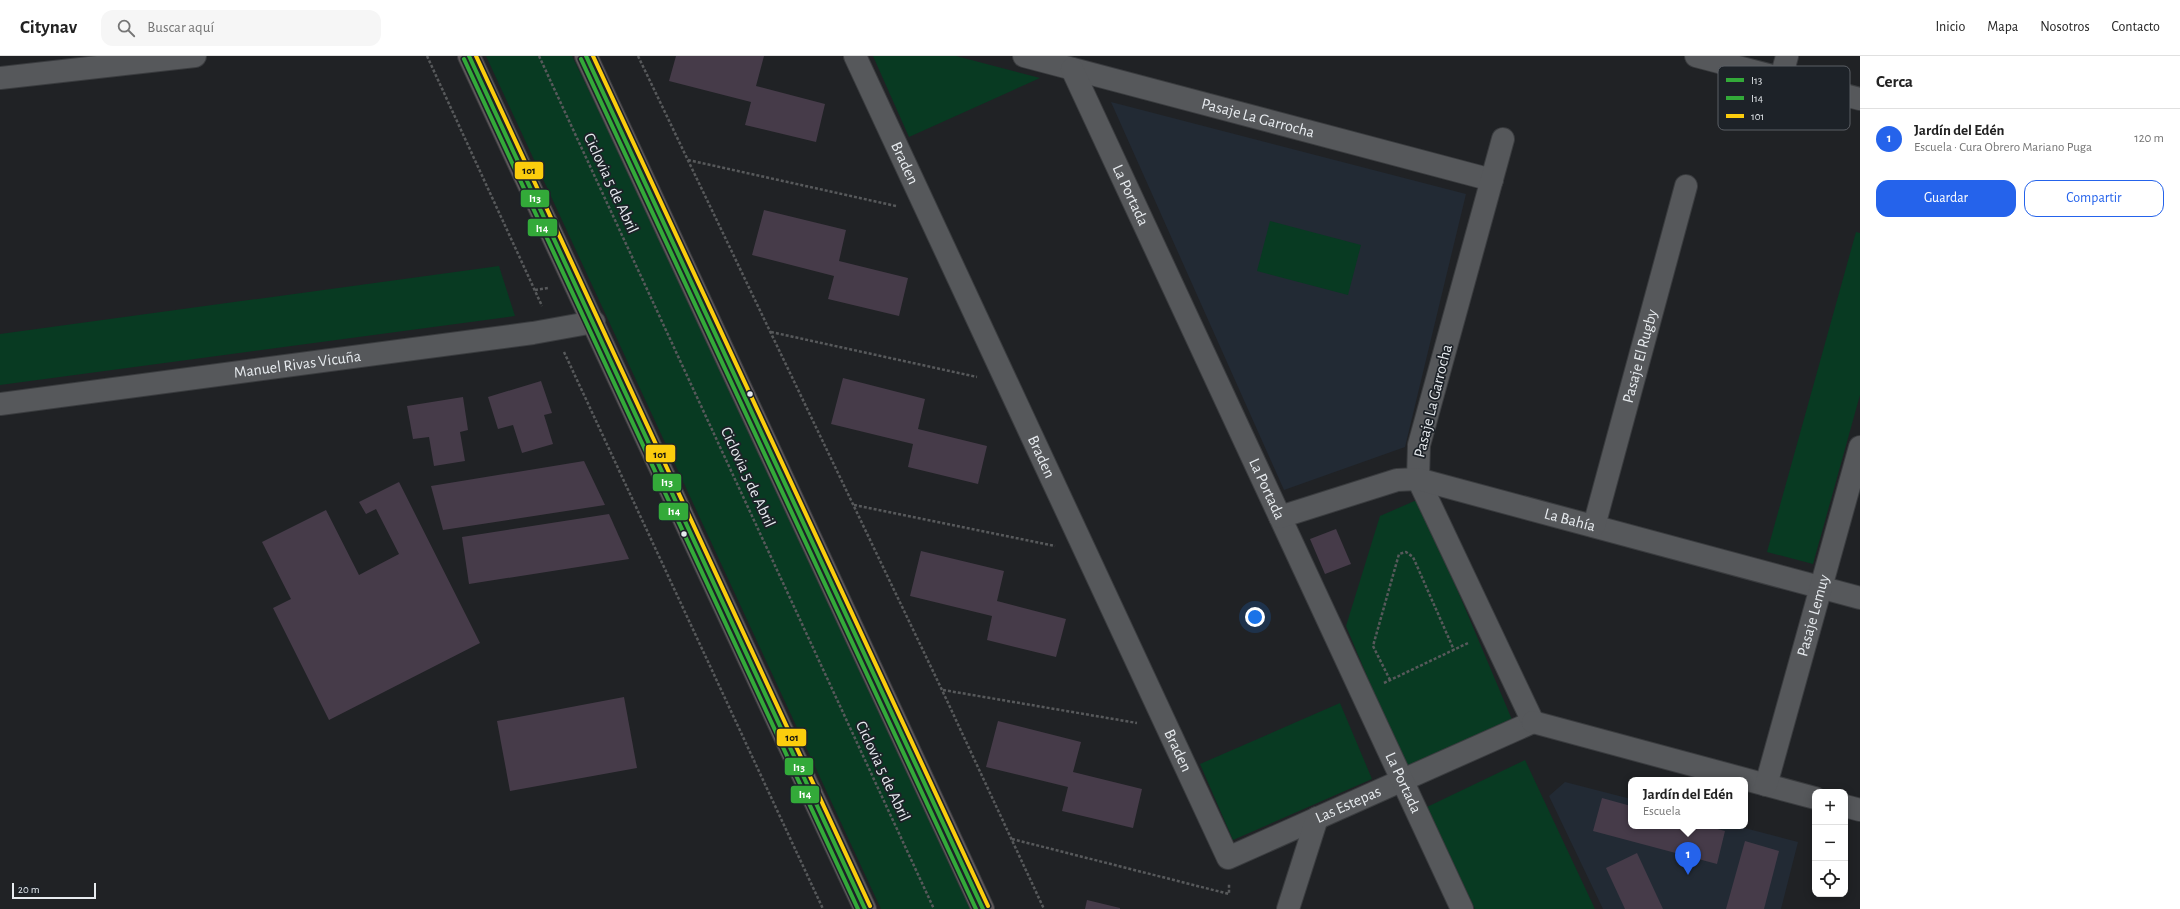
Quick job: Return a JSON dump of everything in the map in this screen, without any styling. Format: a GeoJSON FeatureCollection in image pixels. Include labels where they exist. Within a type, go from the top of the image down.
{"type":"FeatureCollection","features":[{"type":"Feature","properties":{"kind":"main road"},"geometry":{"type":"LineString","coordinates":[[469,56],[594,322],[865,909]]}},
{"type":"Feature","properties":{"kind":"main road"},"geometry":{"type":"LineString","coordinates":[[586,56],[983,909]]}},
{"type":"Feature","properties":{"kind":"street"},"geometry":{"type":"LineString","coordinates":[[0,78],[195,56]]}},
{"type":"Feature","properties":{"kind":"street","name":"Braden"},"geometry":{"type":"LineString","coordinates":[[855,56],[1228,858]]}},
{"type":"Feature","properties":{"kind":"street","name":"Pasaje La Garrocha"},"geometry":{"type":"LineString","coordinates":[[1024,56],[1492,180]]}},
{"type":"Feature","properties":{"kind":"street"},"geometry":{"type":"LineString","coordinates":[[1696,56],[1735,66]]}},
{"type":"Feature","properties":{"kind":"street"},"geometry":{"type":"LineString","coordinates":[[1784,66],[1787,56]]}},
{"type":"Feature","properties":{"kind":"street","name":"La Portada"},"geometry":{"type":"LineString","coordinates":[[1072,69],[1462,909]]}},
{"type":"Feature","properties":{"kind":"street"},"geometry":{"type":"LineString","coordinates":[[1850,96],[1860,99]]}},
{"type":"Feature","properties":{"kind":"street","name":"Pasaje La Garrocha"},"geometry":{"type":"LineString","coordinates":[[1503,139],[1419,445],[1418,479],[1533,722]]}},
{"type":"Feature","properties":{"kind":"street","name":"Pasaje El Rugby"},"geometry":{"type":"LineString","coordinates":[[1594,526],[1686,186]]}},
{"type":"Feature","properties":{"kind":"street","name":"Manuel Rivas Vicuña"},"geometry":{"type":"LineString","coordinates":[[0,404],[553,330],[594,322]]}},
{"type":"Feature","properties":{"kind":"street","name":"Pasaje Lemuy"},"geometry":{"type":"LineString","coordinates":[[1766,785],[1860,447]]}},
{"type":"Feature","properties":{"kind":"street","name":"La Bahía"},"geometry":{"type":"LineString","coordinates":[[1280,517],[1397,480],[1418,479],[1860,598]]}},
{"type":"Feature","properties":{"kind":"street"},"geometry":{"type":"LineString","coordinates":[[1533,722],[1736,777]]}},
{"type":"Feature","properties":{"kind":"street","name":"Las Estepas"},"geometry":{"type":"LineString","coordinates":[[1228,858],[1533,722]]}},
{"type":"Feature","properties":{"kind":"street"},"geometry":{"type":"LineString","coordinates":[[1748,780],[1812,797]]}},
{"type":"Feature","properties":{"kind":"street"},"geometry":{"type":"LineString","coordinates":[[1848,807],[1860,810]]}},
{"type":"Feature","properties":{"kind":"street"},"geometry":{"type":"LineString","coordinates":[[1288,909],[1317,818]]}},
{"type":"Feature","properties":{"kind":"path"},"geometry":{"type":"LineString","coordinates":[[426,56],[823,909]]}},
{"type":"Feature","properties":{"kind":"path","name":"Ciclovia 5 de Abril"},"geometry":{"type":"LineString","coordinates":[[539,56],[934,909]]}},
{"type":"Feature","properties":{"kind":"path"},"geometry":{"type":"LineString","coordinates":[[638,56],[942,690],[1044,909]]}},
{"type":"Feature","properties":{"kind":"path"},"geometry":{"type":"LineString","coordinates":[[688,160],[928,213]]}},
{"type":"Feature","properties":{"kind":"path"},"geometry":{"type":"LineString","coordinates":[[770,331],[1008,384]]}},
{"type":"Feature","properties":{"kind":"path"},"geometry":{"type":"LineString","coordinates":[[853,505],[1086,552]]}},
{"type":"Feature","properties":{"kind":"path"},"geometry":{"type":"LineString","coordinates":[[1390,680],[1373,646],[1399,554],[1402,552],[1406,552],[1413,557],[1454,650]]}},
{"type":"Feature","properties":{"kind":"path"},"geometry":{"type":"LineString","coordinates":[[1362,693],[1491,633]]}},
{"type":"Feature","properties":{"kind":"path"},"geometry":{"type":"LineString","coordinates":[[942,690],[1168,728]]}},
{"type":"Feature","properties":{"kind":"path"},"geometry":{"type":"LineString","coordinates":[[1012,839],[1229,894],[1228,858]]}},
{"type":"Feature","properties":{"kind":"shaded area"},"geometry":{"type":"Polygon","coordinates":[[[1111,102],[1466,194],[1405,447],[1284,490],[1111,102]]]}},
{"type":"Feature","properties":{"kind":"shaded area"},"geometry":{"type":"Polygon","coordinates":[[[1565,782],[1628,798],[1628,829],[1748,829],[1798,842],[1781,909],[1603,909],[1549,796],[1565,782]]]}},
{"type":"Feature","properties":{"kind":"green space"},"geometry":{"type":"Polygon","coordinates":[[[486,56],[572,56],[814,550],[974,909],[881,909],[486,56]]]}},
{"type":"Feature","properties":{"kind":"green space"},"geometry":{"type":"Polygon","coordinates":[[[873,56],[956,56],[1040,78],[909,137],[873,56]]]}},
{"type":"Feature","properties":{"kind":"green space"},"geometry":{"type":"Polygon","coordinates":[[[1270,221],[1361,245],[1348,295],[1257,271],[1270,221]]]}},
{"type":"Feature","properties":{"kind":"green space"},"geometry":{"type":"Polygon","coordinates":[[[1856,232],[1860,233],[1860,395],[1813,564],[1767,552],[1856,232]]]}},
{"type":"Feature","properties":{"kind":"green space"},"geometry":{"type":"Polygon","coordinates":[[[499,266],[515,316],[0,385],[0,334],[499,266]]]}},
{"type":"Feature","properties":{"kind":"green space"},"geometry":{"type":"Polygon","coordinates":[[[1419,499],[1513,722],[1405,767],[1346,626],[1380,516],[1419,499]]]}},
{"type":"Feature","properties":{"kind":"green space"},"geometry":{"type":"Polygon","coordinates":[[[1340,703],[1372,779],[1233,840],[1200,764],[1340,703]]]}},
{"type":"Feature","properties":{"kind":"green space"},"geometry":{"type":"Polygon","coordinates":[[[1525,760],[1595,909],[1475,909],[1427,807],[1525,760]]]}},
{"type":"Feature","properties":{"kind":"building"},"geometry":{"type":"Polygon","coordinates":[[[676,56],[764,56],[756,86],[825,104],[816,142],[745,125],[751,102],[669,81],[676,56]]]}},
{"type":"Feature","properties":{"kind":"building"},"geometry":{"type":"Polygon","coordinates":[[[764,210],[846,230],[839,261],[908,278],[899,316],[828,299],[834,276],[752,255],[764,210]]]}},
{"type":"Feature","properties":{"kind":"building"},"geometry":{"type":"Polygon","coordinates":[[[843,378],[925,399],[918,429],[987,446],[978,484],[908,467],[913,444],[831,424],[843,378]]]}},
{"type":"Feature","properties":{"kind":"building"},"geometry":{"type":"Polygon","coordinates":[[[541,381],[552,413],[544,415],[553,444],[522,453],[513,425],[498,429],[488,397],[541,381]]]}},
{"type":"Feature","properties":{"kind":"building"},"geometry":{"type":"Polygon","coordinates":[[[463,397],[468,430],[460,432],[465,461],[434,466],[429,437],[413,439],[407,406],[463,397]]]}},
{"type":"Feature","properties":{"kind":"building"},"geometry":{"type":"Polygon","coordinates":[[[584,461],[605,505],[443,530],[431,486],[584,461]]]}},
{"type":"Feature","properties":{"kind":"building"},"geometry":{"type":"Polygon","coordinates":[[[399,482],[480,643],[329,720],[273,608],[291,599],[262,542],[326,510],[359,575],[399,554],[376,509],[366,514],[359,502],[399,482]]]}},
{"type":"Feature","properties":{"kind":"building"},"geometry":{"type":"Polygon","coordinates":[[[609,514],[629,559],[469,584],[462,537],[609,514]]]}},
{"type":"Feature","properties":{"kind":"building"},"geometry":{"type":"Polygon","coordinates":[[[1336,529],[1351,564],[1325,574],[1310,539],[1336,529]]]}},
{"type":"Feature","properties":{"kind":"building"},"geometry":{"type":"Polygon","coordinates":[[[921,551],[1004,571],[997,601],[1066,619],[1056,657],[987,640],[992,616],[910,596],[921,551]]]}},
{"type":"Feature","properties":{"kind":"building"},"geometry":{"type":"Polygon","coordinates":[[[624,697],[637,768],[510,791],[497,721],[624,697]]]}},
{"type":"Feature","properties":{"kind":"building"},"geometry":{"type":"Polygon","coordinates":[[[998,721],[1081,742],[1073,772],[1142,789],[1133,828],[1062,811],[1068,787],[986,767],[998,721]]]}},
{"type":"Feature","properties":{"kind":"building"},"geometry":{"type":"Polygon","coordinates":[[[1602,798],[1628,805],[1628,829],[1717,829],[1725,831],[1717,864],[1593,831],[1602,798]]]}},
{"type":"Feature","properties":{"kind":"building"},"geometry":{"type":"Polygon","coordinates":[[[1745,841],[1779,851],[1764,909],[1726,909],[1745,841]]]}},
{"type":"Feature","properties":{"kind":"building"},"geometry":{"type":"Polygon","coordinates":[[[1637,853],[1663,909],[1625,909],[1606,868],[1637,853]]]}},
{"type":"Feature","properties":{"kind":"building"},"geometry":{"type":"Polygon","coordinates":[[[1087,900],[1120,908],[1120,909],[1085,909],[1087,900]]]}},
{"type":"Feature","properties":{"kind":"transit line","name":"I13"},"geometry":{"type":"LineString","coordinates":[[469,56],[865,909]]}},
{"type":"Feature","properties":{"kind":"transit line","name":"101"},"geometry":{"type":"LineString","coordinates":[[476,56],[870,906]]}},
{"type":"Feature","properties":{"kind":"transit line","name":"I13"},"geometry":{"type":"LineString","coordinates":[[586,56],[983,909]]}},
{"type":"Feature","properties":{"kind":"transit line","name":"101"},"geometry":{"type":"LineString","coordinates":[[593,56],[988,906]]}},
{"type":"Feature","properties":{"kind":"transit line","name":"I14"},"geometry":{"type":"LineString","coordinates":[[464,59],[858,909]]}},
{"type":"Feature","properties":{"kind":"transit line","name":"I14"},"geometry":{"type":"LineString","coordinates":[[581,59],[976,909]]}},
{"type":"Feature","properties":{"kind":"place","name":"Jardín del Edén"},"geometry":{"type":"Point","coordinates":[1688,875]}}]}
